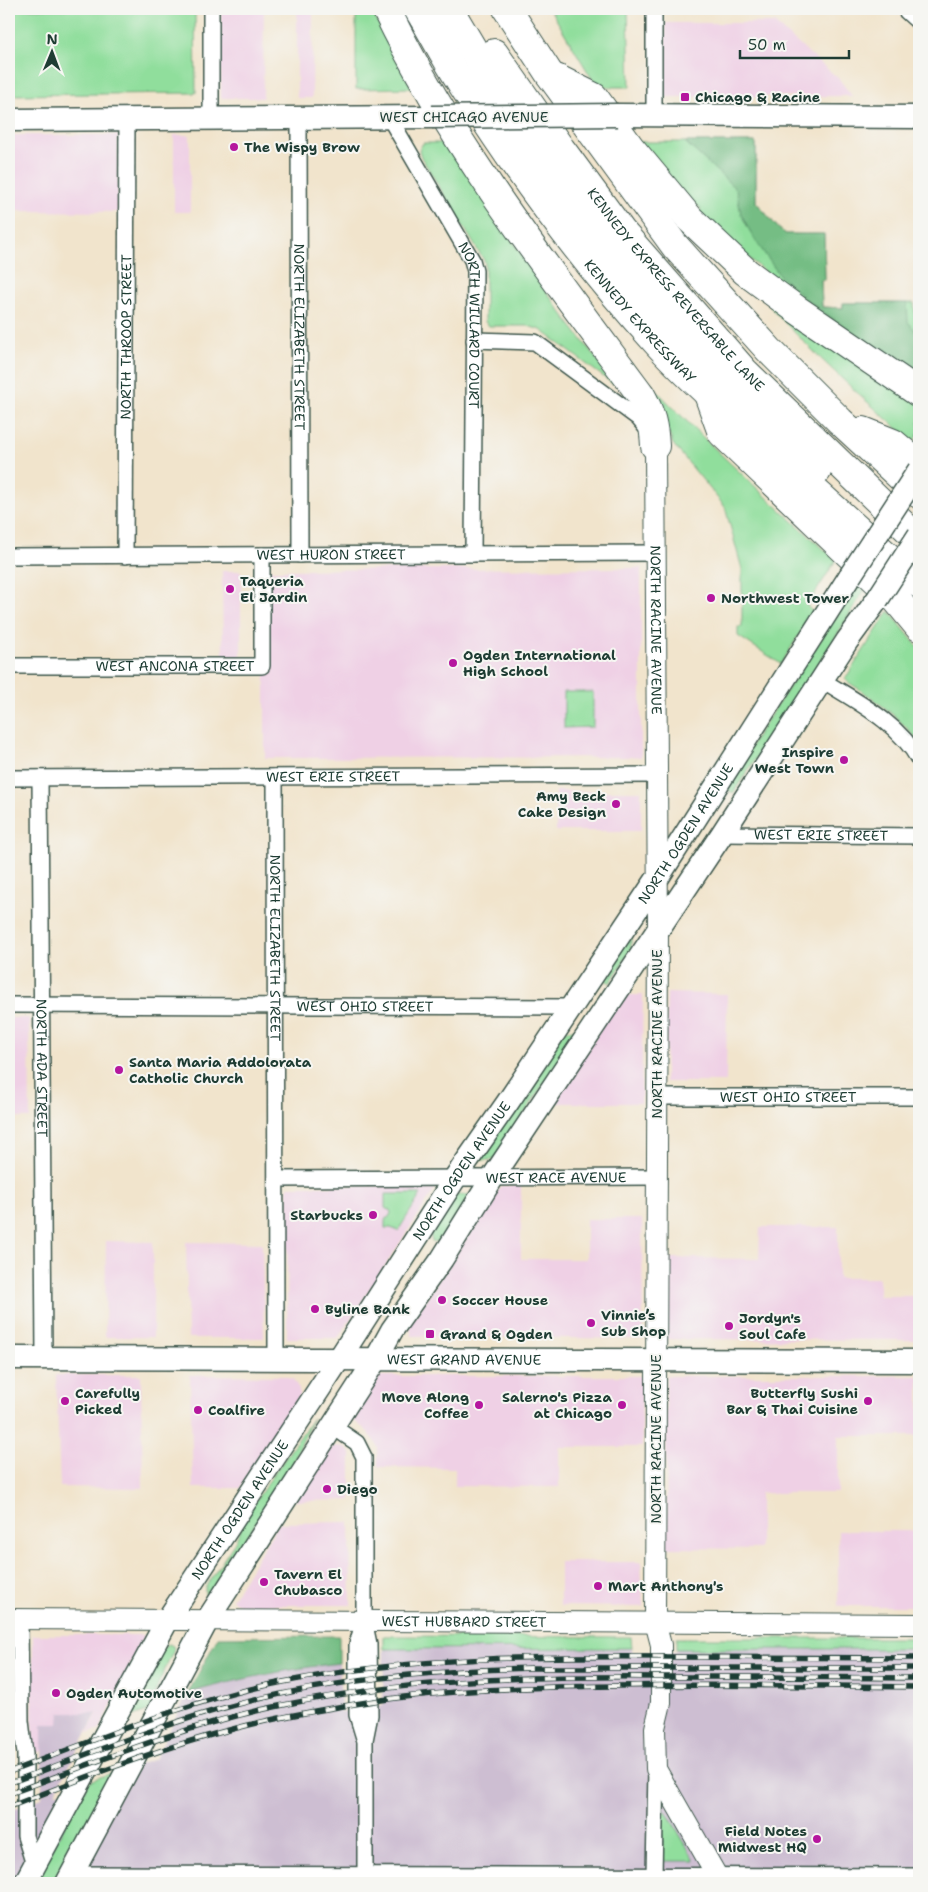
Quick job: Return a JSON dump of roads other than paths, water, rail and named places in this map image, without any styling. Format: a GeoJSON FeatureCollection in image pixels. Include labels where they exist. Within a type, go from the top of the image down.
{"type":"FeatureCollection","features":[{"type":"Feature","properties":{"kind":"highway"},"geometry":{"type":"LineString","coordinates":[[386,9],[428,90],[467,153],[641,395],[649,409],[654,430],[655,446]]}},
{"type":"Feature","properties":{"kind":"highway","name":"KENNEDY EXPRESSWAY"},"geometry":{"type":"LineString","coordinates":[[418,9],[464,88],[518,169],[562,230],[613,293],[660,346],[707,393],[919,584]]}},
{"type":"Feature","properties":{"kind":"highway"},"geometry":{"type":"LineString","coordinates":[[449,9],[533,151],[610,250],[716,370],[798,451],[919,584]]}},
{"type":"Feature","properties":{"kind":"highway","name":"KENNEDY EXPRESS REVERSABLE LANE"},"geometry":{"type":"LineString","coordinates":[[469,9],[494,53],[622,232],[744,372],[919,540]]}},
{"type":"Feature","properties":{"kind":"highway"},"geometry":{"type":"LineString","coordinates":[[507,9],[550,74],[675,246],[769,350],[840,421],[919,494]]}},
{"type":"Feature","properties":{"kind":"highway"},"geometry":{"type":"LineString","coordinates":[[550,74],[594,97],[630,147],[690,219],[746,272],[919,392]]}},
{"type":"Feature","properties":{"kind":"highway"},"geometry":{"type":"LineString","coordinates":[[707,393],[722,433],[895,598],[919,627]]}},
{"type":"Feature","properties":{"kind":"highway"},"geometry":{"type":"LineString","coordinates":[[840,421],[893,443],[919,464]]}},
{"type":"Feature","properties":{"kind":"main road"},"geometry":{"type":"LineString","coordinates":[[909,9],[919,18]]}},
{"type":"Feature","properties":{"kind":"main road","name":"WEST CHICAGO AVENUE"},"geometry":{"type":"LineString","coordinates":[[9,120],[618,115],[919,117]]}},
{"type":"Feature","properties":{"kind":"main road","name":"NORTH OGDEN AVENUE"},"geometry":{"type":"LineString","coordinates":[[30,1874],[168,1619],[339,1359],[455,1178],[657,879],[919,470]]}},
{"type":"Feature","properties":{"kind":"main road","name":"NORTH OGDEN AVENUE"},"geometry":{"type":"LineString","coordinates":[[70,1878],[208,1619],[376,1359],[392,1330],[442,1259],[493,1178],[919,535]]}},
{"type":"Feature","properties":{"kind":"main road","name":"WEST GRAND AVENUE"},"geometry":{"type":"LineString","coordinates":[[9,1358],[919,1361]]}},
{"type":"Feature","properties":{"kind":"street"},"geometry":{"type":"LineString","coordinates":[[211,9],[212,118]]}},
{"type":"Feature","properties":{"kind":"street"},"geometry":{"type":"LineString","coordinates":[[654,9],[654,116]]}},
{"type":"Feature","properties":{"kind":"street","name":"NORTH WILLARD COURT"},"geometry":{"type":"LineString","coordinates":[[390,117],[472,260],[475,271],[474,554]]}},
{"type":"Feature","properties":{"kind":"street","name":"NORTH ELIZABETH STREET"},"geometry":{"type":"LineString","coordinates":[[299,118],[300,555]]}},
{"type":"Feature","properties":{"kind":"street","name":"NORTH THROOP STREET"},"geometry":{"type":"LineString","coordinates":[[125,556],[127,119]]}},
{"type":"Feature","properties":{"kind":"street"},"geometry":{"type":"LineString","coordinates":[[474,340],[536,342],[638,418],[651,434],[655,446]]}},
{"type":"Feature","properties":{"kind":"street","name":"NORTH RACINE AVENUE"},"geometry":{"type":"LineString","coordinates":[[654,1875],[655,1728],[647,1703],[647,1645],[655,1622],[657,1360],[658,929],[655,446]]}},
{"type":"Feature","properties":{"kind":"street","name":"WEST HURON STREET"},"geometry":{"type":"LineString","coordinates":[[9,556],[655,553]]}},
{"type":"Feature","properties":{"kind":"street","name":"WEST ANCONA STREET"},"geometry":{"type":"LineString","coordinates":[[9,666],[262,666],[262,555]]}},
{"type":"Feature","properties":{"kind":"street"},"geometry":{"type":"LineString","coordinates":[[822,680],[883,719],[899,733],[919,760]]}},
{"type":"Feature","properties":{"kind":"street","name":"WEST ERIE STREET"},"geometry":{"type":"LineString","coordinates":[[9,778],[656,775]]}},
{"type":"Feature","properties":{"kind":"street","name":"NORTH ELIZABETH STREET"},"geometry":{"type":"LineString","coordinates":[[275,777],[276,1359]]}},
{"type":"Feature","properties":{"kind":"street","name":"NORTH ADA STREET"},"geometry":{"type":"LineString","coordinates":[[40,778],[44,1358]]}},
{"type":"Feature","properties":{"kind":"street","name":"WEST ERIE STREET"},"geometry":{"type":"LineString","coordinates":[[722,834],[919,836]]}},
{"type":"Feature","properties":{"kind":"street","name":"WEST OHIO STREET"},"geometry":{"type":"LineString","coordinates":[[9,1005],[571,1007]]}},
{"type":"Feature","properties":{"kind":"street","name":"WEST OHIO STREET"},"geometry":{"type":"LineString","coordinates":[[657,1097],[919,1097]]}},
{"type":"Feature","properties":{"kind":"street","name":"WEST RACE AVENUE"},"geometry":{"type":"LineString","coordinates":[[276,1178],[657,1177]]}},
{"type":"Feature","properties":{"kind":"street"},"geometry":{"type":"LineString","coordinates":[[332,1426],[357,1443],[364,1457],[364,1620],[357,1644],[357,1715],[365,1740],[365,1875]]}},
{"type":"Feature","properties":{"kind":"street"},"geometry":{"type":"LineString","coordinates":[[15,1619],[21,1721],[15,1754],[16,1834],[30,1874]]}},
{"type":"Feature","properties":{"kind":"street","name":"WEST HUBBARD STREET"},"geometry":{"type":"LineString","coordinates":[[15,1619],[919,1624]]}},
{"type":"Feature","properties":{"kind":"street","name":"NORTH RACINE AVENUE"},"geometry":{"type":"LineString","coordinates":[[656,1769],[719,1879]]}},
{"type":"Feature","properties":{"kind":"street"},"geometry":{"type":"LineString","coordinates":[[70,1878],[654,1875],[719,1879],[919,1876]]}},
{"type":"Feature","properties":{"kind":"railway"},"geometry":{"type":"LineString","coordinates":[[9,1772],[144,1721],[213,1699],[283,1682],[332,1673],[430,1662],[479,1659],[627,1657],[919,1658]]}},
{"type":"Feature","properties":{"kind":"railway"},"geometry":{"type":"LineString","coordinates":[[9,1783],[149,1731],[206,1713],[272,1696],[382,1678],[457,1671],[532,1668],[919,1668]]}},
{"type":"Feature","properties":{"kind":"railway"},"geometry":{"type":"LineString","coordinates":[[9,1794],[173,1734],[206,1724],[274,1707],[370,1690],[467,1681],[565,1677],[919,1678]]}},
{"type":"Feature","properties":{"kind":"railway"},"geometry":{"type":"LineString","coordinates":[[9,1807],[84,1778],[185,1743],[258,1723],[373,1701],[477,1690],[581,1686],[919,1687]]}},
{"type":"Feature","properties":{"kind":"place","name":"Chicago & Racine"},"geometry":{"type":"Point","coordinates":[685,97]}},
{"type":"Feature","properties":{"kind":"place","name":"The Wispy Brow"},"geometry":{"type":"Point","coordinates":[234,147]}},
{"type":"Feature","properties":{"kind":"place","name":"Taqueria El Jardin"},"geometry":{"type":"Point","coordinates":[230,589]}},
{"type":"Feature","properties":{"kind":"place","name":"Northwest Tower"},"geometry":{"type":"Point","coordinates":[711,598]}},
{"type":"Feature","properties":{"kind":"place","name":"Ogden International High School"},"geometry":{"type":"Point","coordinates":[453,663]}},
{"type":"Feature","properties":{"kind":"place","name":"Inspire West Town"},"geometry":{"type":"Point","coordinates":[844,760]}},
{"type":"Feature","properties":{"kind":"place","name":"Amy Beck Cake Design"},"geometry":{"type":"Point","coordinates":[616,804]}},
{"type":"Feature","properties":{"kind":"place","name":"Santa Maria Addolorata Catholic Church"},"geometry":{"type":"Point","coordinates":[119,1070]}},
{"type":"Feature","properties":{"kind":"place","name":"Starbucks"},"geometry":{"type":"Point","coordinates":[373,1215]}},
{"type":"Feature","properties":{"kind":"place","name":"Soccer House"},"geometry":{"type":"Point","coordinates":[442,1300]}},
{"type":"Feature","properties":{"kind":"place","name":"Byline Bank"},"geometry":{"type":"Point","coordinates":[315,1309]}},
{"type":"Feature","properties":{"kind":"place","name":"Vinnie’s Sub Shop"},"geometry":{"type":"Point","coordinates":[591,1323]}},
{"type":"Feature","properties":{"kind":"place","name":"Jordyn's Soul Cafe"},"geometry":{"type":"Point","coordinates":[729,1326]}},
{"type":"Feature","properties":{"kind":"place","name":"Grand & Ogden"},"geometry":{"type":"Point","coordinates":[430,1334]}},
{"type":"Feature","properties":{"kind":"place","name":"Carefully Picked"},"geometry":{"type":"Point","coordinates":[65,1401]}},
{"type":"Feature","properties":{"kind":"place","name":"Butterfly Sushi Bar & Thai Cuisine"},"geometry":{"type":"Point","coordinates":[868,1401]}},
{"type":"Feature","properties":{"kind":"place","name":"Move Along Coffee"},"geometry":{"type":"Point","coordinates":[479,1405]}},
{"type":"Feature","properties":{"kind":"place","name":"Salerno's Pizza at Chicago"},"geometry":{"type":"Point","coordinates":[622,1405]}},
{"type":"Feature","properties":{"kind":"place","name":"Coalfire"},"geometry":{"type":"Point","coordinates":[198,1410]}},
{"type":"Feature","properties":{"kind":"place","name":"Diego"},"geometry":{"type":"Point","coordinates":[327,1489]}},
{"type":"Feature","properties":{"kind":"place","name":"Tavern El Chubasco"},"geometry":{"type":"Point","coordinates":[264,1582]}},
{"type":"Feature","properties":{"kind":"place","name":"Mart Anthony's"},"geometry":{"type":"Point","coordinates":[598,1586]}},
{"type":"Feature","properties":{"kind":"place","name":"Ogden Automotive"},"geometry":{"type":"Point","coordinates":[56,1693]}},
{"type":"Feature","properties":{"kind":"place","name":"Field Notes Midwest HQ"},"geometry":{"type":"Point","coordinates":[817,1839]}}]}
